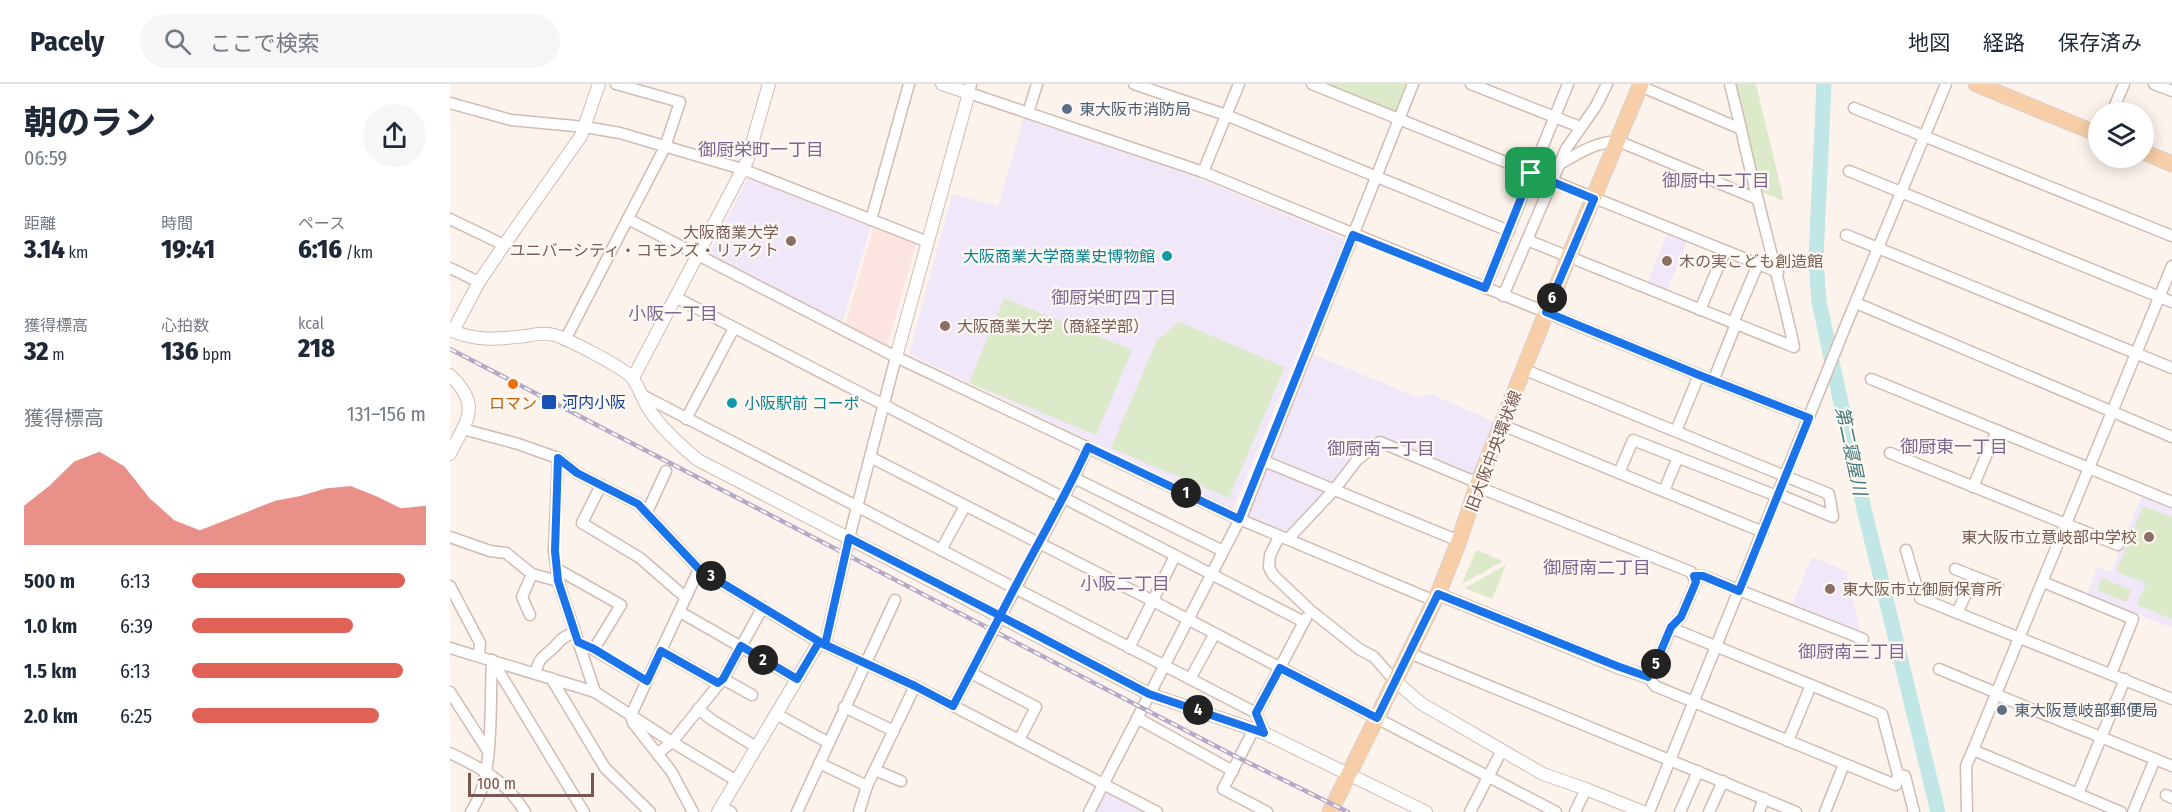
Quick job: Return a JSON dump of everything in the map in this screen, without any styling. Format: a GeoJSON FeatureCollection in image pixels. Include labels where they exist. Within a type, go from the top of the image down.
{"type":"FeatureCollection","features":[{"type":"Feature","properties":{"kind":"main road"},"geometry":{"type":"LineString","coordinates":[[1976,84],[2088,130]]}},
{"type":"Feature","properties":{"kind":"main road","name":"旧大阪中央環状線"},"geometry":{"type":"LineString","coordinates":[[1330,812],[1436,597],[1459,541],[1478,483],[1525,370],[1546,312],[1641,85]]}},
{"type":"Feature","properties":{"kind":"main road"},"geometry":{"type":"LineString","coordinates":[[2154,157],[2172,164]]}},
{"type":"Feature","properties":{"kind":"street"},"geometry":{"type":"LineString","coordinates":[[599,84],[581,136],[479,282],[451,332],[489,340],[544,333],[565,340],[621,368],[633,378],[639,394],[651,413],[698,460],[1149,694],[1259,731],[1426,812]]}},
{"type":"Feature","properties":{"kind":"street"},"geometry":{"type":"LineString","coordinates":[[565,340],[665,147],[680,102],[616,84]]}},
{"type":"Feature","properties":{"kind":"street"},"geometry":{"type":"LineString","coordinates":[[633,378],[747,161],[769,84]]}},
{"type":"Feature","properties":{"kind":"street"},"geometry":{"type":"LineString","coordinates":[[871,220],[909,84]]}},
{"type":"Feature","properties":{"kind":"street"},"geometry":{"type":"LineString","coordinates":[[942,84],[970,88],[1028,113],[1203,172],[1503,296],[1809,418]]}},
{"type":"Feature","properties":{"kind":"street"},"geometry":{"type":"LineString","coordinates":[[1028,113],[1037,84]]}},
{"type":"Feature","properties":{"kind":"street"},"geometry":{"type":"LineString","coordinates":[[1203,172],[1239,84]]}},
{"type":"Feature","properties":{"kind":"street"},"geometry":{"type":"LineString","coordinates":[[1312,84],[1778,272]]}},
{"type":"Feature","properties":{"kind":"street"},"geometry":{"type":"LineString","coordinates":[[1089,812],[1239,519],[1413,84]]}},
{"type":"Feature","properties":{"kind":"street"},"geometry":{"type":"LineString","coordinates":[[1471,84],[1580,128]]}},
{"type":"Feature","properties":{"kind":"street"},"geometry":{"type":"LineString","coordinates":[[1485,288],[1568,84]]}},
{"type":"Feature","properties":{"kind":"street"},"geometry":{"type":"LineString","coordinates":[[1503,296],[1558,165],[1596,106],[1607,84]]}},
{"type":"Feature","properties":{"kind":"street"},"geometry":{"type":"LineString","coordinates":[[1527,240],[1794,347],[1778,272],[1757,199],[1730,84]]}},
{"type":"Feature","properties":{"kind":"street"},"geometry":{"type":"LineString","coordinates":[[1649,812],[1946,84]]}},
{"type":"Feature","properties":{"kind":"street"},"geometry":{"type":"LineString","coordinates":[[2116,102],[2124,84]]}},
{"type":"Feature","properties":{"kind":"street"},"geometry":{"type":"LineString","coordinates":[[2154,84],[2172,91]]}},
{"type":"Feature","properties":{"kind":"street"},"geometry":{"type":"LineString","coordinates":[[1140,85],[1226,116],[1509,231]]}},
{"type":"Feature","properties":{"kind":"street"},"geometry":{"type":"LineString","coordinates":[[1641,85],[1741,129]]}},
{"type":"Feature","properties":{"kind":"street"},"geometry":{"type":"LineString","coordinates":[[723,810],[756,747],[797,679],[822,644],[882,406],[970,88]]}},
{"type":"Feature","properties":{"kind":"street"},"geometry":{"type":"LineString","coordinates":[[450,103],[511,120],[585,127],[620,133],[742,169],[928,242]]}},
{"type":"Feature","properties":{"kind":"street"},"geometry":{"type":"LineString","coordinates":[[1854,108],[2172,236]]}},
{"type":"Feature","properties":{"kind":"street"},"geometry":{"type":"LineString","coordinates":[[1558,165],[1591,147],[1618,141],[1757,199]]}},
{"type":"Feature","properties":{"kind":"street"},"geometry":{"type":"LineString","coordinates":[[1849,171],[2172,302]]}},
{"type":"Feature","properties":{"kind":"street"},"geometry":{"type":"LineString","coordinates":[[450,219],[504,245]]}},
{"type":"Feature","properties":{"kind":"street"},"geometry":{"type":"LineString","coordinates":[[628,219],[896,357],[1239,519],[1283,538],[1648,677],[1654,686],[1693,703],[1896,785],[1898,775],[1882,714],[1671,627]]}},
{"type":"Feature","properties":{"kind":"street"},"geometry":{"type":"LineString","coordinates":[[1846,235],[2172,368]]}},
{"type":"Feature","properties":{"kind":"street"},"geometry":{"type":"LineString","coordinates":[[1700,310],[1725,251]]}},
{"type":"Feature","properties":{"kind":"street"},"geometry":{"type":"LineString","coordinates":[[1713,381],[1758,264]]}},
{"type":"Feature","properties":{"kind":"street"},"geometry":{"type":"LineString","coordinates":[[1967,812],[1966,766],[2172,266]]}},
{"type":"Feature","properties":{"kind":"street"},"geometry":{"type":"LineString","coordinates":[[450,268],[479,282]]}},
{"type":"Feature","properties":{"kind":"street"},"geometry":{"type":"LineString","coordinates":[[675,297],[882,406],[1304,622]]}},
{"type":"Feature","properties":{"kind":"street"},"geometry":{"type":"LineString","coordinates":[[1856,303],[2172,437]]}},
{"type":"Feature","properties":{"kind":"street"},"geometry":{"type":"LineString","coordinates":[[686,419],[734,328]]}},
{"type":"Feature","properties":{"kind":"street"},"geometry":{"type":"LineString","coordinates":[[1525,370],[1829,494],[1833,517],[1633,440],[1619,473]]}},
{"type":"Feature","properties":{"kind":"street"},"geometry":{"type":"LineString","coordinates":[[450,375],[460,385],[469,400],[469,414],[457,432],[450,454]]}},
{"type":"Feature","properties":{"kind":"street"},"geometry":{"type":"LineString","coordinates":[[1676,431],[1699,375]]}},
{"type":"Feature","properties":{"kind":"street"},"geometry":{"type":"LineString","coordinates":[[1871,379],[2172,502]]}},
{"type":"Feature","properties":{"kind":"street"},"geometry":{"type":"LineString","coordinates":[[639,394],[1256,713]]}},
{"type":"Feature","properties":{"kind":"street"},"geometry":{"type":"LineString","coordinates":[[1502,425],[1763,532]]}},
{"type":"Feature","properties":{"kind":"street"},"geometry":{"type":"LineString","coordinates":[[1973,487],[1997,430]]}},
{"type":"Feature","properties":{"kind":"street"},"geometry":{"type":"LineString","coordinates":[[457,432],[518,444],[558,458],[577,473],[638,504],[699,569],[822,644],[915,686],[1157,812]]}},
{"type":"Feature","properties":{"kind":"street"},"geometry":{"type":"LineString","coordinates":[[1643,812],[1543,774],[1422,705],[1374,657],[1359,649],[1310,610],[1273,575],[1269,567],[1270,555],[1283,538],[1334,490],[1358,460],[1380,442],[1694,576],[1703,576],[1863,639]]}},
{"type":"Feature","properties":{"kind":"street"},"geometry":{"type":"LineString","coordinates":[[953,706],[1074,478],[1088,447]]}},
{"type":"Feature","properties":{"kind":"street"},"geometry":{"type":"LineString","coordinates":[[1890,453],[2118,545]]}},
{"type":"Feature","properties":{"kind":"street"},"geometry":{"type":"LineString","coordinates":[[870,457],[1153,601],[1214,635],[1557,812]]}},
{"type":"Feature","properties":{"kind":"street"},"geometry":{"type":"LineString","coordinates":[[558,458],[555,544],[558,581],[596,692]]}},
{"type":"Feature","properties":{"kind":"street"},"geometry":{"type":"LineString","coordinates":[[1665,491],[1678,458]]}},
{"type":"Feature","properties":{"kind":"street"},"geometry":{"type":"LineString","coordinates":[[1264,460],[1459,541]]}},
{"type":"Feature","properties":{"kind":"street"},"geometry":{"type":"LineString","coordinates":[[647,512],[666,471]]}},
{"type":"Feature","properties":{"kind":"street"},"geometry":{"type":"LineString","coordinates":[[1074,478],[1223,551]]}},
{"type":"Feature","properties":{"kind":"street"},"geometry":{"type":"LineString","coordinates":[[601,485],[582,523],[636,555],[685,597]]}},
{"type":"Feature","properties":{"kind":"street"},"geometry":{"type":"LineString","coordinates":[[941,550],[965,506]]}},
{"type":"Feature","properties":{"kind":"street"},"geometry":{"type":"LineString","coordinates":[[450,537],[490,551],[506,553],[532,574],[558,581]]}},
{"type":"Feature","properties":{"kind":"street"},"geometry":{"type":"LineString","coordinates":[[1906,550],[1920,598],[2172,699]]}},
{"type":"Feature","properties":{"kind":"street"},"geometry":{"type":"LineString","coordinates":[[1128,648],[1175,556]]}},
{"type":"Feature","properties":{"kind":"street"},"geometry":{"type":"LineString","coordinates":[[557,569],[621,605],[594,649]]}},
{"type":"Feature","properties":{"kind":"street"},"geometry":{"type":"LineString","coordinates":[[693,812],[671,771],[633,723],[631,715],[699,569]]}},
{"type":"Feature","properties":{"kind":"street"},"geometry":{"type":"LineString","coordinates":[[1955,569],[1998,586]]}},
{"type":"Feature","properties":{"kind":"street"},"geometry":{"type":"LineString","coordinates":[[530,615],[522,597],[532,574]]}},
{"type":"Feature","properties":{"kind":"street"},"geometry":{"type":"LineString","coordinates":[[1648,677],[1671,627],[1681,617],[1696,582],[1694,576]]}},
{"type":"Feature","properties":{"kind":"street"},"geometry":{"type":"LineString","coordinates":[[1957,613],[1974,576]]}},
{"type":"Feature","properties":{"kind":"street"},"geometry":{"type":"LineString","coordinates":[[2043,582],[2133,619],[2111,674]]}},
{"type":"Feature","properties":{"kind":"street"},"geometry":{"type":"LineString","coordinates":[[450,586],[480,643],[479,656]]}},
{"type":"Feature","properties":{"kind":"street"},"geometry":{"type":"LineString","coordinates":[[797,812],[895,600]]}},
{"type":"Feature","properties":{"kind":"street"},"geometry":{"type":"LineString","coordinates":[[657,754],[672,742],[721,681],[763,607]]}},
{"type":"Feature","properties":{"kind":"street"},"geometry":{"type":"LineString","coordinates":[[1267,812],[1223,789],[1259,731],[1256,713],[1310,610]]}},
{"type":"Feature","properties":{"kind":"street"},"geometry":{"type":"LineString","coordinates":[[680,612],[797,679]]}},
{"type":"Feature","properties":{"kind":"street"},"geometry":{"type":"LineString","coordinates":[[1190,679],[1214,635]]}},
{"type":"Feature","properties":{"kind":"street"},"geometry":{"type":"LineString","coordinates":[[535,673],[540,656],[551,650],[562,636],[576,638],[647,681]]}},
{"type":"Feature","properties":{"kind":"street"},"geometry":{"type":"LineString","coordinates":[[450,648],[596,692],[737,781]]}},
{"type":"Feature","properties":{"kind":"street"},"geometry":{"type":"LineString","coordinates":[[661,651],[752,695]]}},
{"type":"Feature","properties":{"kind":"street"},"geometry":{"type":"LineString","coordinates":[[1409,653],[1796,812]]}},
{"type":"Feature","properties":{"kind":"street"},"geometry":{"type":"LineString","coordinates":[[471,812],[481,792],[486,770],[492,660]]}},
{"type":"Feature","properties":{"kind":"street"},"geometry":{"type":"LineString","coordinates":[[492,660],[584,812]]}},
{"type":"Feature","properties":{"kind":"street"},"geometry":{"type":"LineString","coordinates":[[1939,669],[2172,766]]}},
{"type":"Feature","properties":{"kind":"street"},"geometry":{"type":"LineString","coordinates":[[970,673],[1036,707],[1019,740]]}},
{"type":"Feature","properties":{"kind":"street"},"geometry":{"type":"LineString","coordinates":[[551,678],[605,768],[650,812]]}},
{"type":"Feature","properties":{"kind":"street"},"geometry":{"type":"LineString","coordinates":[[2078,794],[2125,679]]}},
{"type":"Feature","properties":{"kind":"street"},"geometry":{"type":"LineString","coordinates":[[1788,741],[1811,685]]}},
{"type":"Feature","properties":{"kind":"street"},"geometry":{"type":"LineString","coordinates":[[858,812],[867,786],[915,686]]}},
{"type":"Feature","properties":{"kind":"street"},"geometry":{"type":"LineString","coordinates":[[450,692],[488,751]]}},
{"type":"Feature","properties":{"kind":"street"},"geometry":{"type":"LineString","coordinates":[[844,707],[894,731]]}},
{"type":"Feature","properties":{"kind":"street"},"geometry":{"type":"LineString","coordinates":[[698,709],[756,747]]}},
{"type":"Feature","properties":{"kind":"street"},"geometry":{"type":"LineString","coordinates":[[776,714],[828,743]]}},
{"type":"Feature","properties":{"kind":"street"},"geometry":{"type":"LineString","coordinates":[[1137,718],[1233,771]]}},
{"type":"Feature","properties":{"kind":"street"},"geometry":{"type":"LineString","coordinates":[[1973,750],[2121,812]]}},
{"type":"Feature","properties":{"kind":"street"},"geometry":{"type":"LineString","coordinates":[[1470,812],[1501,752]]}},
{"type":"Feature","properties":{"kind":"street"},"geometry":{"type":"LineString","coordinates":[[450,753],[486,770],[519,801],[525,812]]}},
{"type":"Feature","properties":{"kind":"street"},"geometry":{"type":"LineString","coordinates":[[2133,812],[2156,759]]}},
{"type":"Feature","properties":{"kind":"street"},"geometry":{"type":"LineString","coordinates":[[819,763],[867,786]]}},
{"type":"Feature","properties":{"kind":"street"},"geometry":{"type":"LineString","coordinates":[[1825,812],[1844,764]]}},
{"type":"Feature","properties":{"kind":"street"},"geometry":{"type":"LineString","coordinates":[[875,770],[901,782]]}},
{"type":"Feature","properties":{"kind":"street"},"geometry":{"type":"LineString","coordinates":[[1680,812],[1698,771]]}},
{"type":"Feature","properties":{"kind":"street"},"geometry":{"type":"LineString","coordinates":[[1898,775],[1905,776],[1914,812]]}},
{"type":"Feature","properties":{"kind":"street"},"geometry":{"type":"LineString","coordinates":[[1709,812],[1723,781]]}},
{"type":"Feature","properties":{"kind":"street"},"geometry":{"type":"LineString","coordinates":[[1575,812],[1586,789]]}},
{"type":"Feature","properties":{"kind":"street"},"geometry":{"type":"LineString","coordinates":[[1758,812],[1764,798]]}},
{"type":"Feature","properties":{"kind":"shaded area"},"geometry":{"type":"Polygon","coordinates":[[[1024,118],[1195,177],[1345,239],[1233,509],[909,354],[952,194],[998,206],[1024,118]]]}},
{"type":"Feature","properties":{"kind":"shaded area","name":"大阪商業大学 ユニバーシティ・コモンズ・リアクト"},"geometry":{"type":"Polygon","coordinates":[[[748,178],[871,227],[842,323],[709,254],[748,178]]]}},
{"type":"Feature","properties":{"kind":"shaded area"},"geometry":{"type":"Polygon","coordinates":[[[874,226],[916,244],[887,346],[845,325],[874,226]]]}},
{"type":"Feature","properties":{"kind":"shaded area","name":"木の実こども創造館"},"geometry":{"type":"Polygon","coordinates":[[[1668,231],[1688,240],[1667,291],[1647,283],[1668,231]]]}},
{"type":"Feature","properties":{"kind":"shaded area"},"geometry":{"type":"Polygon","coordinates":[[[1310,353],[1417,397],[1432,394],[1496,423],[1475,475],[1470,476],[1380,438],[1355,457],[1331,485],[1269,458],[1310,353]]]}},
{"type":"Feature","properties":{"kind":"shaded area"},"geometry":{"type":"Polygon","coordinates":[[[1270,468],[1324,491],[1287,536],[1246,517],[1265,470],[1270,468]]]}},
{"type":"Feature","properties":{"kind":"shaded area","name":"東大阪市立意岐部中学校"},"geometry":{"type":"Polygon","coordinates":[[[2142,495],[2172,507],[2172,628],[2087,594],[2097,567],[2111,572],[2142,495]]]}},
{"type":"Feature","properties":{"kind":"shaded area"},"geometry":{"type":"Polygon","coordinates":[[[1812,557],[1846,571],[1861,635],[1791,607],[1812,557]]]}},
{"type":"Feature","properties":{"kind":"shaded area"},"geometry":{"type":"Polygon","coordinates":[[[1107,790],[1148,812],[1095,812],[1107,790]]]}},
{"type":"Feature","properties":{"kind":"green space"},"geometry":{"type":"Polygon","coordinates":[[[1322,84],[1407,84],[1396,111],[1392,113],[1322,84]]]}},
{"type":"Feature","properties":{"kind":"green space"},"geometry":{"type":"Polygon","coordinates":[[[1736,84],[1756,84],[1784,201],[1763,193],[1736,84]]]}},
{"type":"Feature","properties":{"kind":"green space"},"geometry":{"type":"Polygon","coordinates":[[[1004,298],[1132,350],[1096,435],[969,383],[1004,298]]]}},
{"type":"Feature","properties":{"kind":"green space"},"geometry":{"type":"Polygon","coordinates":[[[1179,322],[1285,367],[1229,498],[1111,448],[1157,340],[1179,322]]]}},
{"type":"Feature","properties":{"kind":"green space","name":"東大阪市立意岐部中学校"},"geometry":{"type":"Polygon","coordinates":[[[2143,506],[2172,517],[2172,619],[2137,605],[2146,583],[2116,572],[2143,506]]]}},
{"type":"Feature","properties":{"kind":"green space"},"geometry":{"type":"Polygon","coordinates":[[[1476,550],[1503,561],[1462,584],[1476,550]]]}},
{"type":"Feature","properties":{"kind":"green space"},"geometry":{"type":"Polygon","coordinates":[[[1506,565],[1492,599],[1465,588],[1506,565]]]}},
{"type":"Feature","properties":{"kind":"green space"},"geometry":{"type":"Polygon","coordinates":[[[2102,578],[2131,590],[2126,602],[2097,590],[2102,578]]]}},
{"type":"Feature","properties":{"kind":"waterway","name":"第二寝屋川"},"geometry":{"type":"LineString","coordinates":[[1824,84],[1816,259],[1819,302],[1864,509],[1938,812]]}},
{"type":"Feature","properties":{"kind":"railway"},"geometry":{"type":"LineString","coordinates":[[450,349],[1233,755],[1348,812]]}},
{"type":"Feature","properties":{"kind":"place","name":"東大阪市消防局"},"geometry":{"type":"Point","coordinates":[1067,109]}},
{"type":"Feature","properties":{"kind":"place","name":"大阪商業大学 ユニバーシティ・コモンズ・リアクト"},"geometry":{"type":"Point","coordinates":[791,241]}},
{"type":"Feature","properties":{"kind":"place","name":"大阪商業大学商業史博物館"},"geometry":{"type":"Point","coordinates":[1167,256]}},
{"type":"Feature","properties":{"kind":"place","name":"木の実こども創造館"},"geometry":{"type":"Point","coordinates":[1667,261]}},
{"type":"Feature","properties":{"kind":"place","name":"大阪商業大学（商経学部）"},"geometry":{"type":"Point","coordinates":[945,326]}},
{"type":"Feature","properties":{"kind":"place","name":"ロマン"},"geometry":{"type":"Point","coordinates":[513,384]}},
{"type":"Feature","properties":{"kind":"place","name":"河内小阪"},"geometry":{"type":"Point","coordinates":[549,402]}},
{"type":"Feature","properties":{"kind":"place","name":"小阪駅前 コーポ"},"geometry":{"type":"Point","coordinates":[732,403]}},
{"type":"Feature","properties":{"kind":"place","name":"東大阪市立意岐部中学校"},"geometry":{"type":"Point","coordinates":[2149,537]}},
{"type":"Feature","properties":{"kind":"place","name":"東大阪市立御厨保育所"},"geometry":{"type":"Point","coordinates":[1830,589]}},
{"type":"Feature","properties":{"kind":"place","name":"東大阪意岐部郵便局"},"geometry":{"type":"Point","coordinates":[2002,710]}},
{"type":"Feature","properties":{"kind":"district","name":"御厨栄町一丁目"},"geometry":{"type":"Point","coordinates":[761,150]}},
{"type":"Feature","properties":{"kind":"district","name":"御厨中二丁目"},"geometry":{"type":"Point","coordinates":[1716,181]}},
{"type":"Feature","properties":{"kind":"district","name":"御厨栄町四丁目"},"geometry":{"type":"Point","coordinates":[1114,298]}},
{"type":"Feature","properties":{"kind":"district","name":"小阪一丁目"},"geometry":{"type":"Point","coordinates":[673,314]}},
{"type":"Feature","properties":{"kind":"district","name":"御厨東一丁目"},"geometry":{"type":"Point","coordinates":[1954,447]}},
{"type":"Feature","properties":{"kind":"district","name":"御厨南一丁目"},"geometry":{"type":"Point","coordinates":[1381,449]}},
{"type":"Feature","properties":{"kind":"district","name":"御厨南二丁目"},"geometry":{"type":"Point","coordinates":[1597,568]}},
{"type":"Feature","properties":{"kind":"district","name":"小阪二丁目"},"geometry":{"type":"Point","coordinates":[1125,584]}},
{"type":"Feature","properties":{"kind":"district","name":"御厨南三丁目"},"geometry":{"type":"Point","coordinates":[1852,652]}},
{"type":"Feature","properties":{"kind":"route"},"geometry":{"type":"LineString","coordinates":[[1531,173],[1485,288],[1353,235],[1239,519],[1088,447],[1074,478],[1062,497],[1001,616],[953,706],[915,686],[819,642],[797,679],[741,646],[723,679],[718,683],[661,651],[647,681],[578,642],[558,581],[555,551],[555,490],[558,458],[577,473],[638,504],[699,569],[819,642],[825,645],[849,538],[991,611],[1001,616],[1009,620],[1149,694],[1264,733],[1256,713],[1280,668],[1377,718],[1438,594],[1648,677],[1671,627],[1681,617],[1696,582],[1694,576],[1703,576],[1739,591],[1809,418],[1546,312],[1594,199],[1531,173]]}}]}
